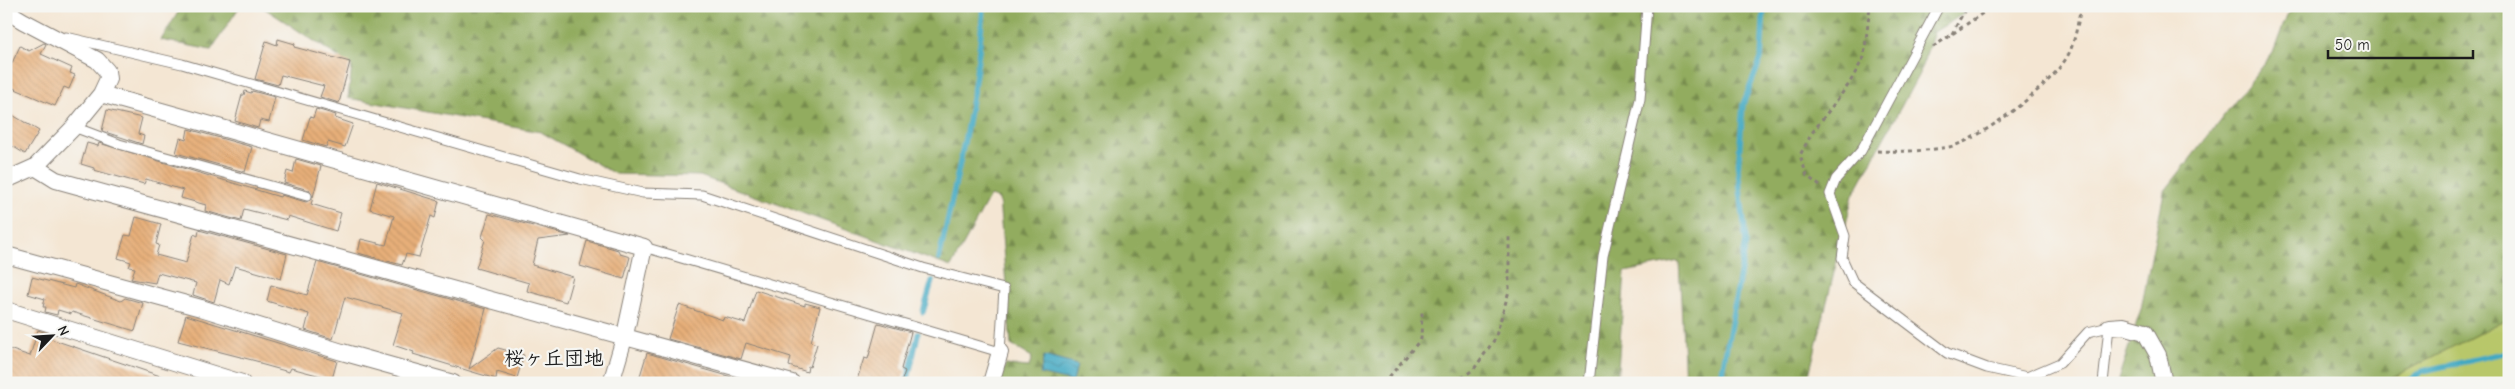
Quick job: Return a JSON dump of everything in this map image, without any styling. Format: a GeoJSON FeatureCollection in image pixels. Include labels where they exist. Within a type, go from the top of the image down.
{"type":"FeatureCollection","features":[{"type":"Feature","properties":{"kind":"street"},"geometry":{"type":"LineString","coordinates":[[6,180],[35,167],[74,127],[101,94],[108,79],[103,65],[13,15],[8,6]]}},
{"type":"Feature","properties":{"kind":"street"},"geometry":{"type":"LineString","coordinates":[[101,94],[644,246],[625,335],[611,383]]}},
{"type":"Feature","properties":{"kind":"street"},"geometry":{"type":"LineString","coordinates":[[35,167],[56,180],[625,335],[792,383]]}},
{"type":"Feature","properties":{"kind":"street"},"geometry":{"type":"LineString","coordinates":[[6,254],[201,308],[342,352],[453,383]]}},
{"type":"Feature","properties":{"kind":"street"},"geometry":{"type":"LineString","coordinates":[[6,310],[218,379],[242,383]]}},
{"type":"Feature","properties":{"kind":"street"},"geometry":{"type":"LineString","coordinates":[[2108,327],[2123,326],[2145,332],[2158,355],[2164,383]]}},
{"type":"Feature","properties":{"kind":"street"},"geometry":{"type":"LineString","coordinates":[[991,383],[1000,352]]}},
{"type":"Feature","properties":{"kind":"lane"},"geometry":{"type":"LineString","coordinates":[[1589,383],[1604,256],[1640,99],[1646,6]]}},
{"type":"Feature","properties":{"kind":"lane"},"geometry":{"type":"LineString","coordinates":[[1939,6],[1861,151],[1836,179],[1830,194],[1846,236],[1842,258],[1853,282],[1947,353],[1987,368],[2027,377],[2060,363],[2088,332],[2108,327],[2103,383]]}},
{"type":"Feature","properties":{"kind":"lane"},"geometry":{"type":"LineString","coordinates":[[50,34],[182,64],[580,179],[643,193],[702,195],[922,268],[1004,289],[1000,352],[644,246]]}},
{"type":"Feature","properties":{"kind":"lane"},"geometry":{"type":"LineString","coordinates":[[74,127],[119,144],[308,196]]}},
{"type":"Feature","properties":{"kind":"path"},"geometry":{"type":"LineString","coordinates":[[1830,194],[1807,176],[1800,155],[1812,133],[1849,84],[1864,57],[1870,6]]}},
{"type":"Feature","properties":{"kind":"path"},"geometry":{"type":"LineString","coordinates":[[1952,35],[1964,10],[1968,6]]}},
{"type":"Feature","properties":{"kind":"path"},"geometry":{"type":"LineString","coordinates":[[1908,64],[1993,6]]}},
{"type":"Feature","properties":{"kind":"path"},"geometry":{"type":"LineString","coordinates":[[1861,151],[1898,152],[1950,147],[1979,136],[2040,89],[2070,52],[2081,6]]}},
{"type":"Feature","properties":{"kind":"path"},"geometry":{"type":"LineString","coordinates":[[1455,383],[1474,369],[1495,340],[1510,291],[1509,234]]}},
{"type":"Feature","properties":{"kind":"path"},"geometry":{"type":"LineString","coordinates":[[1384,383],[1421,339],[1422,312]]}},
{"type":"Feature","properties":{"kind":"green space"},"geometry":{"type":"Polygon","coordinates":[[[182,6],[240,6],[211,50],[161,40],[182,6]]]}},
{"type":"Feature","properties":{"kind":"green space"},"geometry":{"type":"Polygon","coordinates":[[[261,6],[1976,6],[1934,32],[1919,74],[1853,195],[1807,383],[1685,383],[1679,261],[1625,272],[1617,383],[999,383],[1005,365],[1029,367],[1032,357],[1011,345],[999,199],[990,196],[951,267],[700,176],[615,174],[541,132],[348,98],[352,66],[261,6]]]}},
{"type":"Feature","properties":{"kind":"green space"},"geometry":{"type":"Polygon","coordinates":[[[2297,6],[2509,6],[2509,318],[2382,383],[2117,383],[2141,309],[2164,192],[2273,53],[2287,15],[2297,6]]]}},
{"type":"Feature","properties":{"kind":"green space"},"geometry":{"type":"Polygon","coordinates":[[[2509,318],[2509,383],[2382,383],[2509,318]]]}},
{"type":"Feature","properties":{"kind":"water"},"geometry":{"type":"Polygon","coordinates":[[[1044,356],[1077,365],[1073,382],[1040,374],[1044,356]]]}},
{"type":"Feature","properties":{"kind":"building"},"geometry":{"type":"Polygon","coordinates":[[[278,39],[295,44],[294,47],[350,62],[339,103],[320,97],[324,86],[281,75],[278,85],[255,79],[266,41],[277,45],[278,39]]]}},
{"type":"Feature","properties":{"kind":"building"},"geometry":{"type":"Polygon","coordinates":[[[44,43],[46,44],[41,54],[72,68],[70,73],[75,75],[69,89],[64,87],[55,106],[6,85],[6,76],[20,46],[29,51],[44,43]]]}},
{"type":"Feature","properties":{"kind":"building"},"geometry":{"type":"Polygon","coordinates":[[[245,91],[275,97],[269,122],[260,120],[258,128],[235,121],[242,95],[244,95],[245,91]]]}},
{"type":"Feature","properties":{"kind":"building"},"geometry":{"type":"Polygon","coordinates":[[[316,109],[336,115],[335,118],[353,124],[345,147],[328,142],[326,147],[303,140],[310,117],[313,118],[316,109]]]}},
{"type":"Feature","properties":{"kind":"building"},"geometry":{"type":"Polygon","coordinates":[[[107,110],[142,118],[138,134],[144,136],[142,144],[102,131],[107,110]]]}},
{"type":"Feature","properties":{"kind":"building"},"geometry":{"type":"Polygon","coordinates":[[[6,111],[39,131],[25,154],[6,142],[6,111]]]}},
{"type":"Feature","properties":{"kind":"building"},"geometry":{"type":"Polygon","coordinates":[[[188,129],[252,147],[245,172],[176,153],[180,138],[186,140],[188,129]]]}},
{"type":"Feature","properties":{"kind":"building"},"geometry":{"type":"Polygon","coordinates":[[[87,143],[98,146],[99,143],[280,197],[281,195],[306,202],[313,198],[311,204],[341,213],[336,231],[288,216],[287,220],[244,209],[241,221],[205,211],[206,205],[181,198],[183,190],[146,179],[144,184],[94,170],[94,168],[81,164],[87,143]]]}},
{"type":"Feature","properties":{"kind":"building"},"geometry":{"type":"Polygon","coordinates":[[[296,159],[321,166],[313,197],[309,190],[284,183],[287,171],[293,173],[296,159]]]}},
{"type":"Feature","properties":{"kind":"building"},"geometry":{"type":"Polygon","coordinates":[[[377,182],[439,201],[435,218],[431,216],[419,257],[406,254],[402,265],[358,253],[361,239],[386,245],[394,216],[370,209],[377,182]]]}},
{"type":"Feature","properties":{"kind":"building"},"geometry":{"type":"Polygon","coordinates":[[[489,214],[570,236],[538,240],[532,265],[573,277],[566,302],[527,291],[529,283],[476,268],[485,240],[482,237],[489,214]]]}},
{"type":"Feature","properties":{"kind":"building"},"geometry":{"type":"Polygon","coordinates":[[[136,217],[161,224],[156,244],[159,245],[156,255],[186,263],[194,234],[198,236],[199,230],[287,254],[281,279],[235,266],[229,284],[220,280],[214,302],[193,295],[196,283],[158,273],[155,283],[131,279],[135,268],[129,267],[131,262],[118,258],[125,235],[131,236],[136,217]]]}},
{"type":"Feature","properties":{"kind":"building"},"geometry":{"type":"Polygon","coordinates":[[[587,241],[618,250],[620,254],[630,257],[624,279],[580,266],[587,241]]]}},
{"type":"Feature","properties":{"kind":"building"},"geometry":{"type":"Polygon","coordinates":[[[317,262],[486,309],[469,369],[498,348],[524,355],[517,378],[497,372],[496,379],[413,354],[414,352],[393,345],[403,313],[345,297],[333,339],[305,330],[309,314],[267,301],[271,285],[307,295],[317,262]]]}},
{"type":"Feature","properties":{"kind":"building"},"geometry":{"type":"Polygon","coordinates":[[[32,277],[74,288],[75,284],[121,301],[125,298],[143,303],[135,331],[72,312],[71,314],[58,310],[57,315],[45,312],[46,307],[43,307],[45,299],[28,294],[32,277]]]}},
{"type":"Feature","properties":{"kind":"building"},"geometry":{"type":"Polygon","coordinates":[[[756,290],[805,306],[805,303],[820,307],[811,342],[817,344],[807,372],[789,366],[791,357],[746,343],[741,359],[668,339],[679,305],[723,320],[724,317],[745,323],[756,290]]]}},
{"type":"Feature","properties":{"kind":"building"},"geometry":{"type":"Polygon","coordinates":[[[186,315],[337,361],[332,379],[291,368],[289,372],[260,364],[260,362],[178,341],[186,315]]]}},
{"type":"Feature","properties":{"kind":"building"},"geometry":{"type":"Polygon","coordinates":[[[878,323],[911,332],[901,369],[905,371],[901,383],[856,383],[864,358],[868,359],[878,323]]]}},
{"type":"Feature","properties":{"kind":"building"},"geometry":{"type":"Polygon","coordinates":[[[38,330],[52,335],[51,339],[172,380],[172,383],[6,383],[6,348],[30,356],[38,330]]]}},
{"type":"Feature","properties":{"kind":"building"},"geometry":{"type":"Polygon","coordinates":[[[647,353],[735,378],[734,383],[652,383],[639,379],[647,353]]]}},
{"type":"Feature","properties":{"kind":"waterway"},"geometry":{"type":"LineString","coordinates":[[939,259],[972,102],[983,6]]}},
{"type":"Feature","properties":{"kind":"waterway"},"geometry":{"type":"LineString","coordinates":[[1720,383],[1746,242],[1738,170],[1743,104],[1761,59],[1764,6]]}},
{"type":"Feature","properties":{"kind":"waterway"},"geometry":{"type":"LineString","coordinates":[[923,312],[932,281]]}},
{"type":"Feature","properties":{"kind":"waterway"},"geometry":{"type":"LineString","coordinates":[[907,383],[918,334]]}},
{"type":"Feature","properties":{"kind":"waterway"},"geometry":{"type":"LineString","coordinates":[[2406,383],[2423,371],[2509,350]]}},
{"type":"Feature","properties":{"kind":"district","name":"桜ヶ丘団地"},"geometry":{"type":"Point","coordinates":[554,358]}}]}
